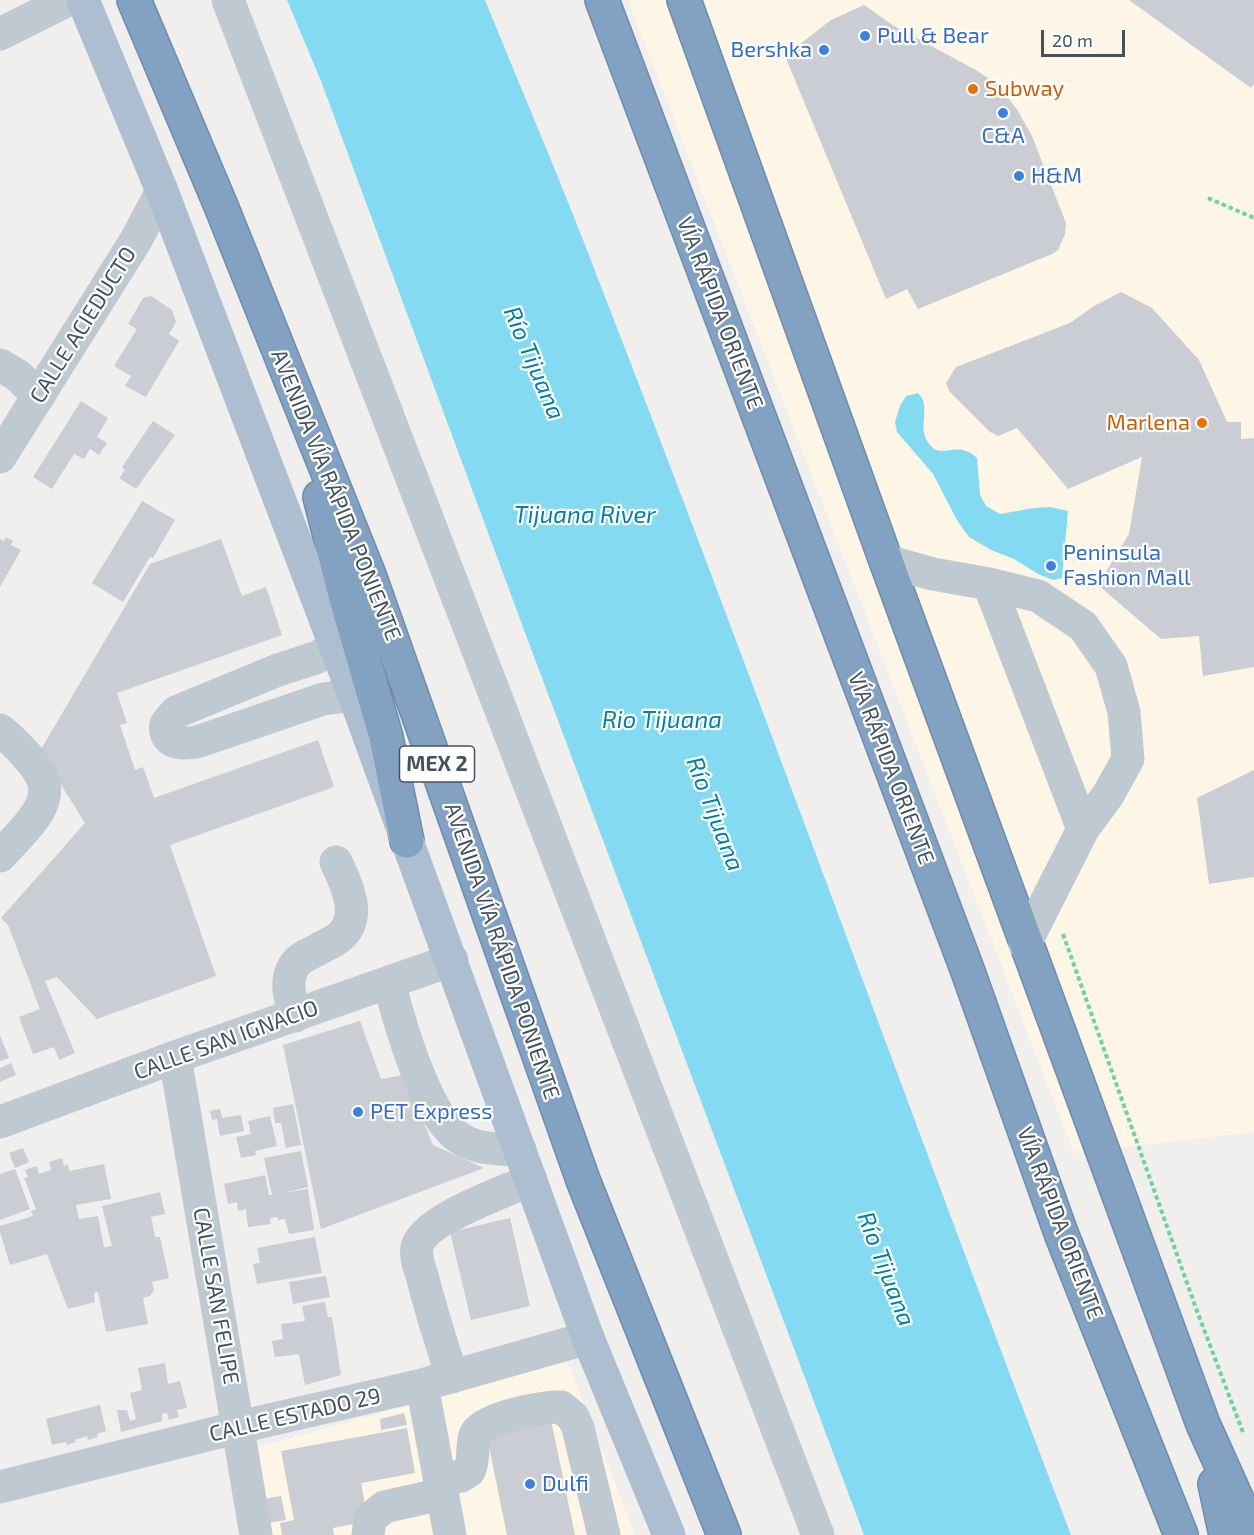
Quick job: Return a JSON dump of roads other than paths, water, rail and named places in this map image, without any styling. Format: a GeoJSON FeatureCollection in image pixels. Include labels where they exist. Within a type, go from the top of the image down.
{"type":"FeatureCollection","features":[{"type":"Feature","properties":{"kind":"highway","name":"AVENIDA VÍA RÁPIDA PONIENTE"},"geometry":{"type":"LineString","coordinates":[[134,0],[225,216],[391,632],[583,1180],[724,1535]]}},
{"type":"Feature","properties":{"kind":"highway","name":"VÍA RÁPIDA ORIENTE"},"geometry":{"type":"LineString","coordinates":[[602,0],[967,969],[1061,1233],[1181,1535]]}},
{"type":"Feature","properties":{"kind":"highway"},"geometry":{"type":"LineString","coordinates":[[684,0],[1025,944],[1203,1424],[1253,1535]]}},
{"type":"Feature","properties":{"kind":"highway"},"geometry":{"type":"LineString","coordinates":[[293,385],[347,602],[386,737],[406,841]]}},
{"type":"Feature","properties":{"kind":"highway"},"geometry":{"type":"LineString","coordinates":[[1203,1424],[1226,1535]]}},
{"type":"Feature","properties":{"kind":"main road"},"geometry":{"type":"LineString","coordinates":[[83,0],[162,191],[354,695],[588,1338],[669,1535]]}},
{"type":"Feature","properties":{"kind":"street"},"geometry":{"type":"LineString","coordinates":[[0,34],[68,0]]}},
{"type":"Feature","properties":{"kind":"street"},"geometry":{"type":"LineString","coordinates":[[228,0],[819,1535]]}},
{"type":"Feature","properties":{"kind":"street","name":"CALLE ACIEDUCTO"},"geometry":{"type":"LineString","coordinates":[[0,457],[136,240],[162,191]]}},
{"type":"Feature","properties":{"kind":"street"},"geometry":{"type":"LineString","coordinates":[[0,365],[17,375],[39,396]]}},
{"type":"Feature","properties":{"kind":"street"},"geometry":{"type":"LineString","coordinates":[[886,561],[933,574],[1038,596],[1083,626],[1111,666],[1124,712],[1128,759],[1108,795],[1083,829],[1025,944]]}},
{"type":"Feature","properties":{"kind":"street"},"geometry":{"type":"LineString","coordinates":[[988,584],[1083,829]]}},
{"type":"Feature","properties":{"kind":"street"},"geometry":{"type":"LineString","coordinates":[[335,646],[318,657],[278,670],[176,712],[166,723],[166,735],[177,743],[197,742],[253,725],[323,699],[354,695]]}},
{"type":"Feature","properties":{"kind":"street"},"geometry":{"type":"LineString","coordinates":[[0,856],[39,811],[44,795],[44,782],[28,757],[5,743]]}},
{"type":"Feature","properties":{"kind":"street"},"geometry":{"type":"LineString","coordinates":[[294,1016],[289,980],[296,963],[338,938],[348,928],[351,919],[350,898],[336,862]]}},
{"type":"Feature","properties":{"kind":"street","name":"CALLE SAN IGNACIO"},"geometry":{"type":"LineString","coordinates":[[0,1122],[175,1057],[452,960]]}},
{"type":"Feature","properties":{"kind":"street"},"geometry":{"type":"LineString","coordinates":[[389,982],[409,1050],[428,1094],[443,1121],[457,1137],[466,1142],[526,1165]]}},
{"type":"Feature","properties":{"kind":"street","name":"CALLE SAN FELIPE"},"geometry":{"type":"LineString","coordinates":[[175,1057],[256,1535]]}},
{"type":"Feature","properties":{"kind":"street"},"geometry":{"type":"LineString","coordinates":[[450,1535],[441,1487],[437,1381],[430,1309],[417,1246],[422,1237],[444,1218],[526,1165]]}},
{"type":"Feature","properties":{"kind":"street","name":"CALLE ESTADO 29"},"geometry":{"type":"LineString","coordinates":[[0,1487],[239,1427],[437,1381],[588,1338]]}},
{"type":"Feature","properties":{"kind":"street"},"geometry":{"type":"LineString","coordinates":[[368,1535],[370,1519],[384,1507],[441,1487],[469,1472],[476,1435],[483,1425],[527,1412],[561,1407],[573,1417],[578,1428],[604,1535]]}},
{"type":"Feature","properties":{"kind":"water","name":"Rio Tijuana"},"geometry":{"type":"Polygon","coordinates":[[[287,0],[485,0],[573,214],[647,406],[1071,1535],[864,1535],[527,638],[321,81],[287,0]]]}},
{"type":"Feature","properties":{"kind":"water"},"geometry":{"type":"Polygon","coordinates":[[[918,393],[924,404],[924,431],[930,445],[940,451],[963,450],[977,458],[980,495],[986,506],[1000,514],[1050,507],[1068,511],[1062,578],[1053,580],[1038,574],[1014,559],[991,550],[969,537],[958,522],[933,474],[897,432],[895,422],[900,406],[906,396],[918,393]]]}},
{"type":"Feature","properties":{"kind":"place","name":"Pull & Bear"},"geometry":{"type":"Point","coordinates":[865,36]}},
{"type":"Feature","properties":{"kind":"place","name":"Bershka"},"geometry":{"type":"Point","coordinates":[824,50]}},
{"type":"Feature","properties":{"kind":"place","name":"Subway"},"geometry":{"type":"Point","coordinates":[973,89]}},
{"type":"Feature","properties":{"kind":"place","name":"C&A"},"geometry":{"type":"Point","coordinates":[1003,113]}},
{"type":"Feature","properties":{"kind":"place","name":"H&M"},"geometry":{"type":"Point","coordinates":[1019,176]}},
{"type":"Feature","properties":{"kind":"place","name":"Marlena"},"geometry":{"type":"Point","coordinates":[1202,423]}},
{"type":"Feature","properties":{"kind":"place","name":"Peninsula Fashion Mall"},"geometry":{"type":"Point","coordinates":[1051,566]}},
{"type":"Feature","properties":{"kind":"place","name":"PET Express"},"geometry":{"type":"Point","coordinates":[358,1112]}},
{"type":"Feature","properties":{"kind":"place","name":"Dulfi"},"geometry":{"type":"Point","coordinates":[530,1484]}},
{"type":"Feature","properties":{"kind":"water label","name":"Río Tijuana"},"geometry":{"type":"Point","coordinates":[534,363]}},
{"type":"Feature","properties":{"kind":"water label","name":"Tijuana River"},"geometry":{"type":"Point","coordinates":[585,515]}},
{"type":"Feature","properties":{"kind":"water label","name":"Río Tijuana"},"geometry":{"type":"Point","coordinates":[715,814]}},
{"type":"Feature","properties":{"kind":"water label","name":"Río Tijuana"},"geometry":{"type":"Point","coordinates":[886,1269]}}]}
